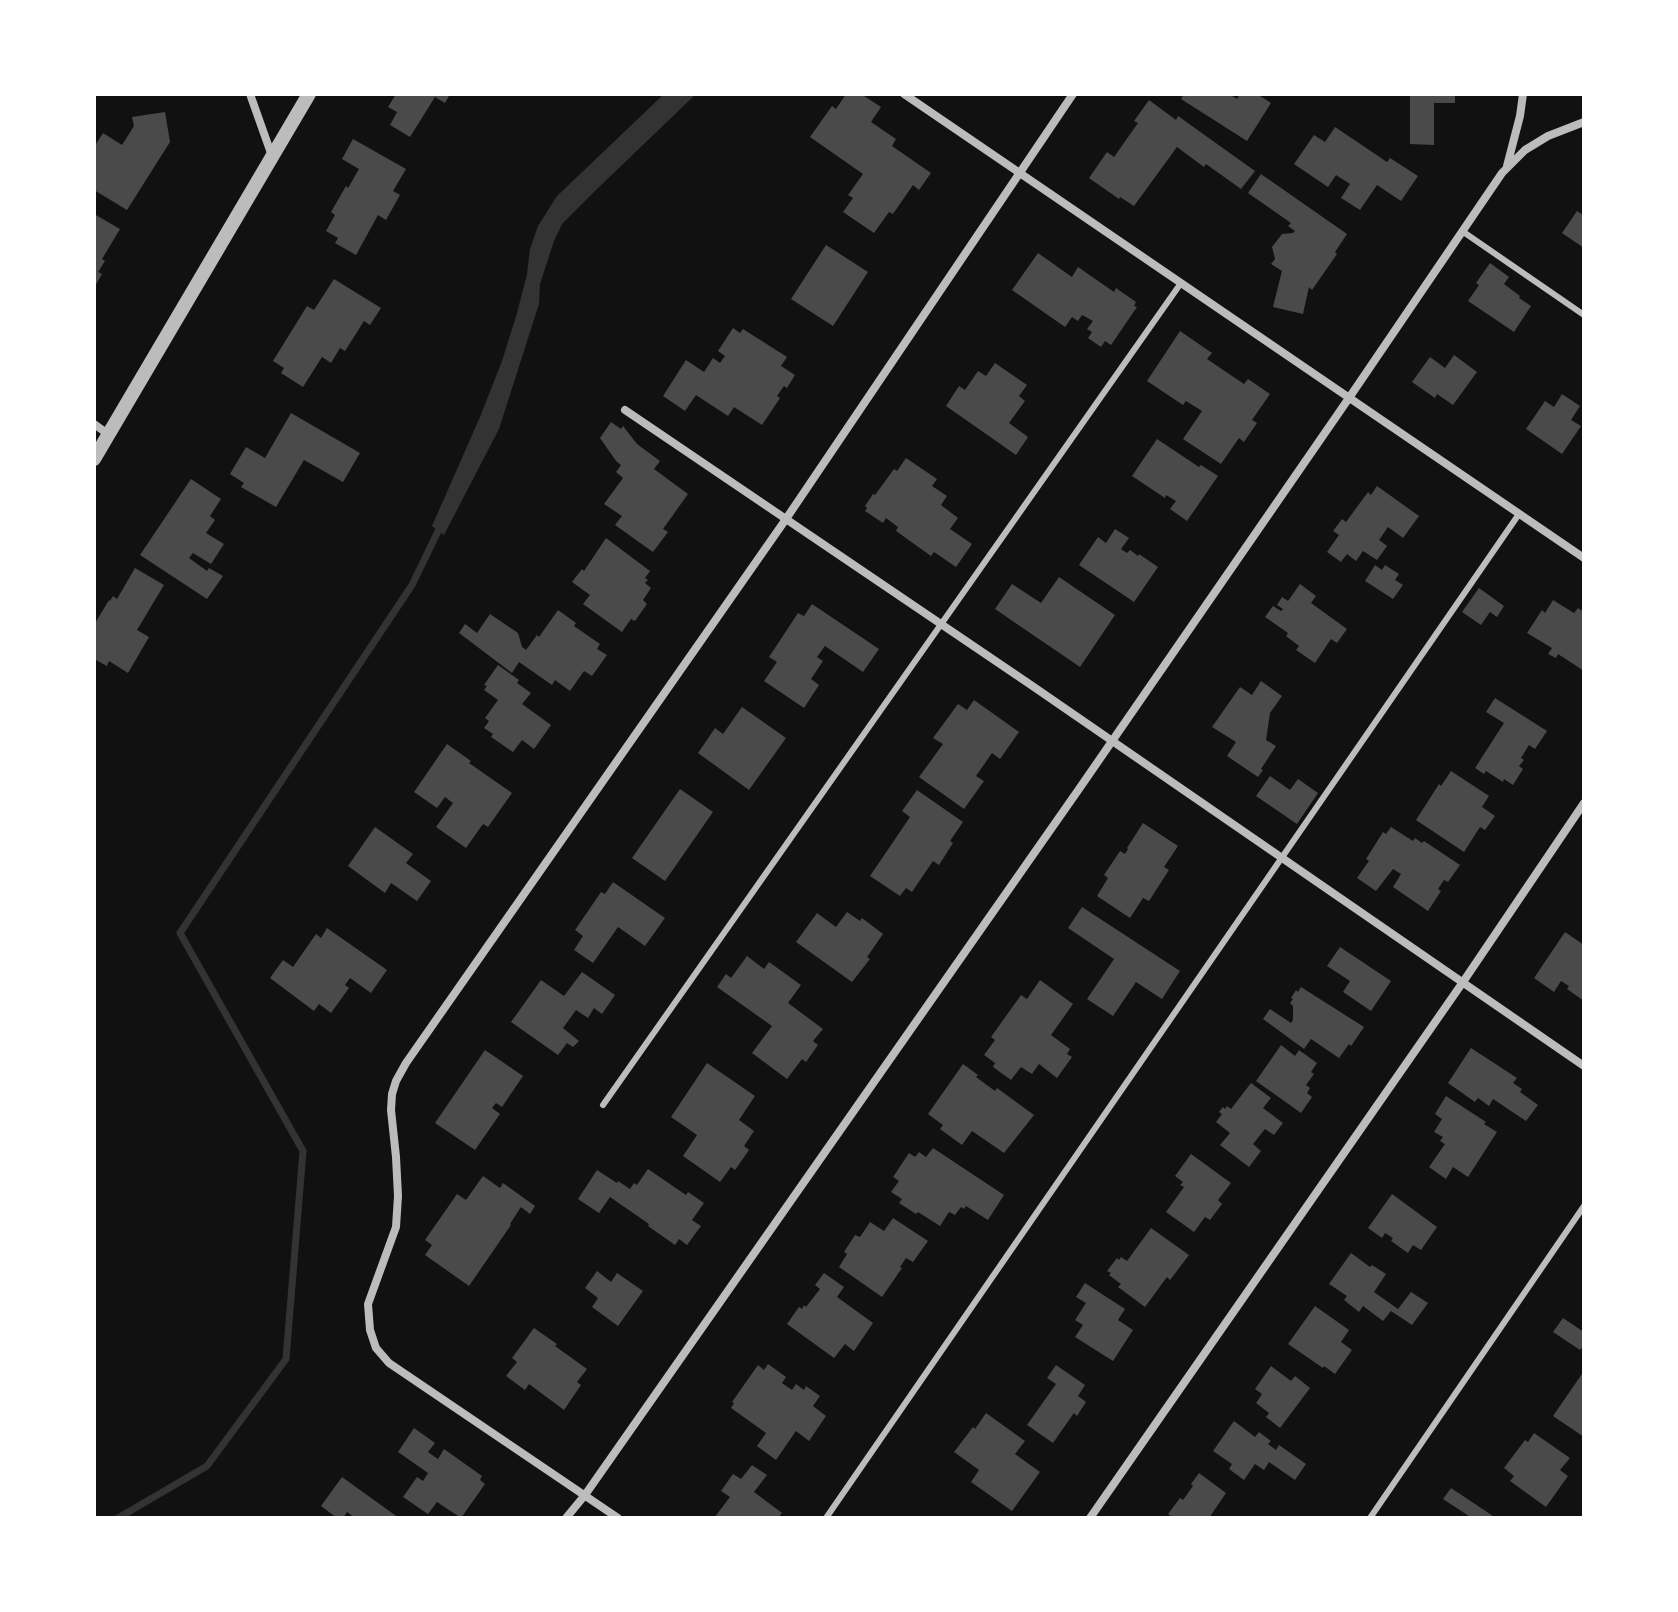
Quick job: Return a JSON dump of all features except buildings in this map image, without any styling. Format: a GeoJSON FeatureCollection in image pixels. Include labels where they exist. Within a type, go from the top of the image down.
{"type":"FeatureCollection","features":[{"type":"Feature","properties":{"kind":"street"},"geometry":{"type":"LineString","coordinates":[[250,94],[272,156]]}},
{"type":"Feature","properties":{"kind":"street"},"geometry":{"type":"LineString","coordinates":[[94,459],[309,94]]}},
{"type":"Feature","properties":{"kind":"street"},"geometry":{"type":"LineString","coordinates":[[904,94],[1584,558]]}},
{"type":"Feature","properties":{"kind":"street"},"geometry":{"type":"LineString","coordinates":[[618,1518],[389,1363],[376,1348],[370,1330],[368,1304],[396,1227],[398,1196],[391,1110],[396,1081],[786,519],[1073,94]]}},
{"type":"Feature","properties":{"kind":"street"},"geometry":{"type":"LineString","coordinates":[[1507,166],[1523,94]]}},
{"type":"Feature","properties":{"kind":"street"},"geometry":{"type":"LineString","coordinates":[[566,1518],[1112,741],[1507,166],[1548,136],[1584,122]]}},
{"type":"Feature","properties":{"kind":"street"},"geometry":{"type":"LineString","coordinates":[[625,410],[1584,1066]]}},
{"type":"Feature","properties":{"kind":"street"},"geometry":{"type":"LineString","coordinates":[[94,424],[108,434]]}},
{"type":"Feature","properties":{"kind":"street"},"geometry":{"type":"LineString","coordinates":[[1090,1518],[1584,803]]}},
{"type":"Feature","properties":{"kind":"lane"},"geometry":{"type":"LineString","coordinates":[[1462,231],[1584,315]]}},
{"type":"Feature","properties":{"kind":"lane"},"geometry":{"type":"LineString","coordinates":[[603,1105],[1181,283]]}},
{"type":"Feature","properties":{"kind":"lane"},"geometry":{"type":"LineString","coordinates":[[826,1518],[1519,514]]}},
{"type":"Feature","properties":{"kind":"lane"},"geometry":{"type":"LineString","coordinates":[[1370,1518],[1584,1206]]}},
{"type":"Feature","properties":{"kind":"shaded area"},"geometry":{"type":"Polygon","coordinates":[[[664,94],[696,94],[562,224],[540,284],[539,304],[499,429],[444,535],[432,526],[502,361],[538,226],[557,196],[664,94]]]}},
{"type":"Feature","properties":{"kind":"waterway"},"geometry":{"type":"LineString","coordinates":[[118,1518],[207,1466],[286,1359],[303,1151],[180,933],[412,585],[442,523]]}}]}
